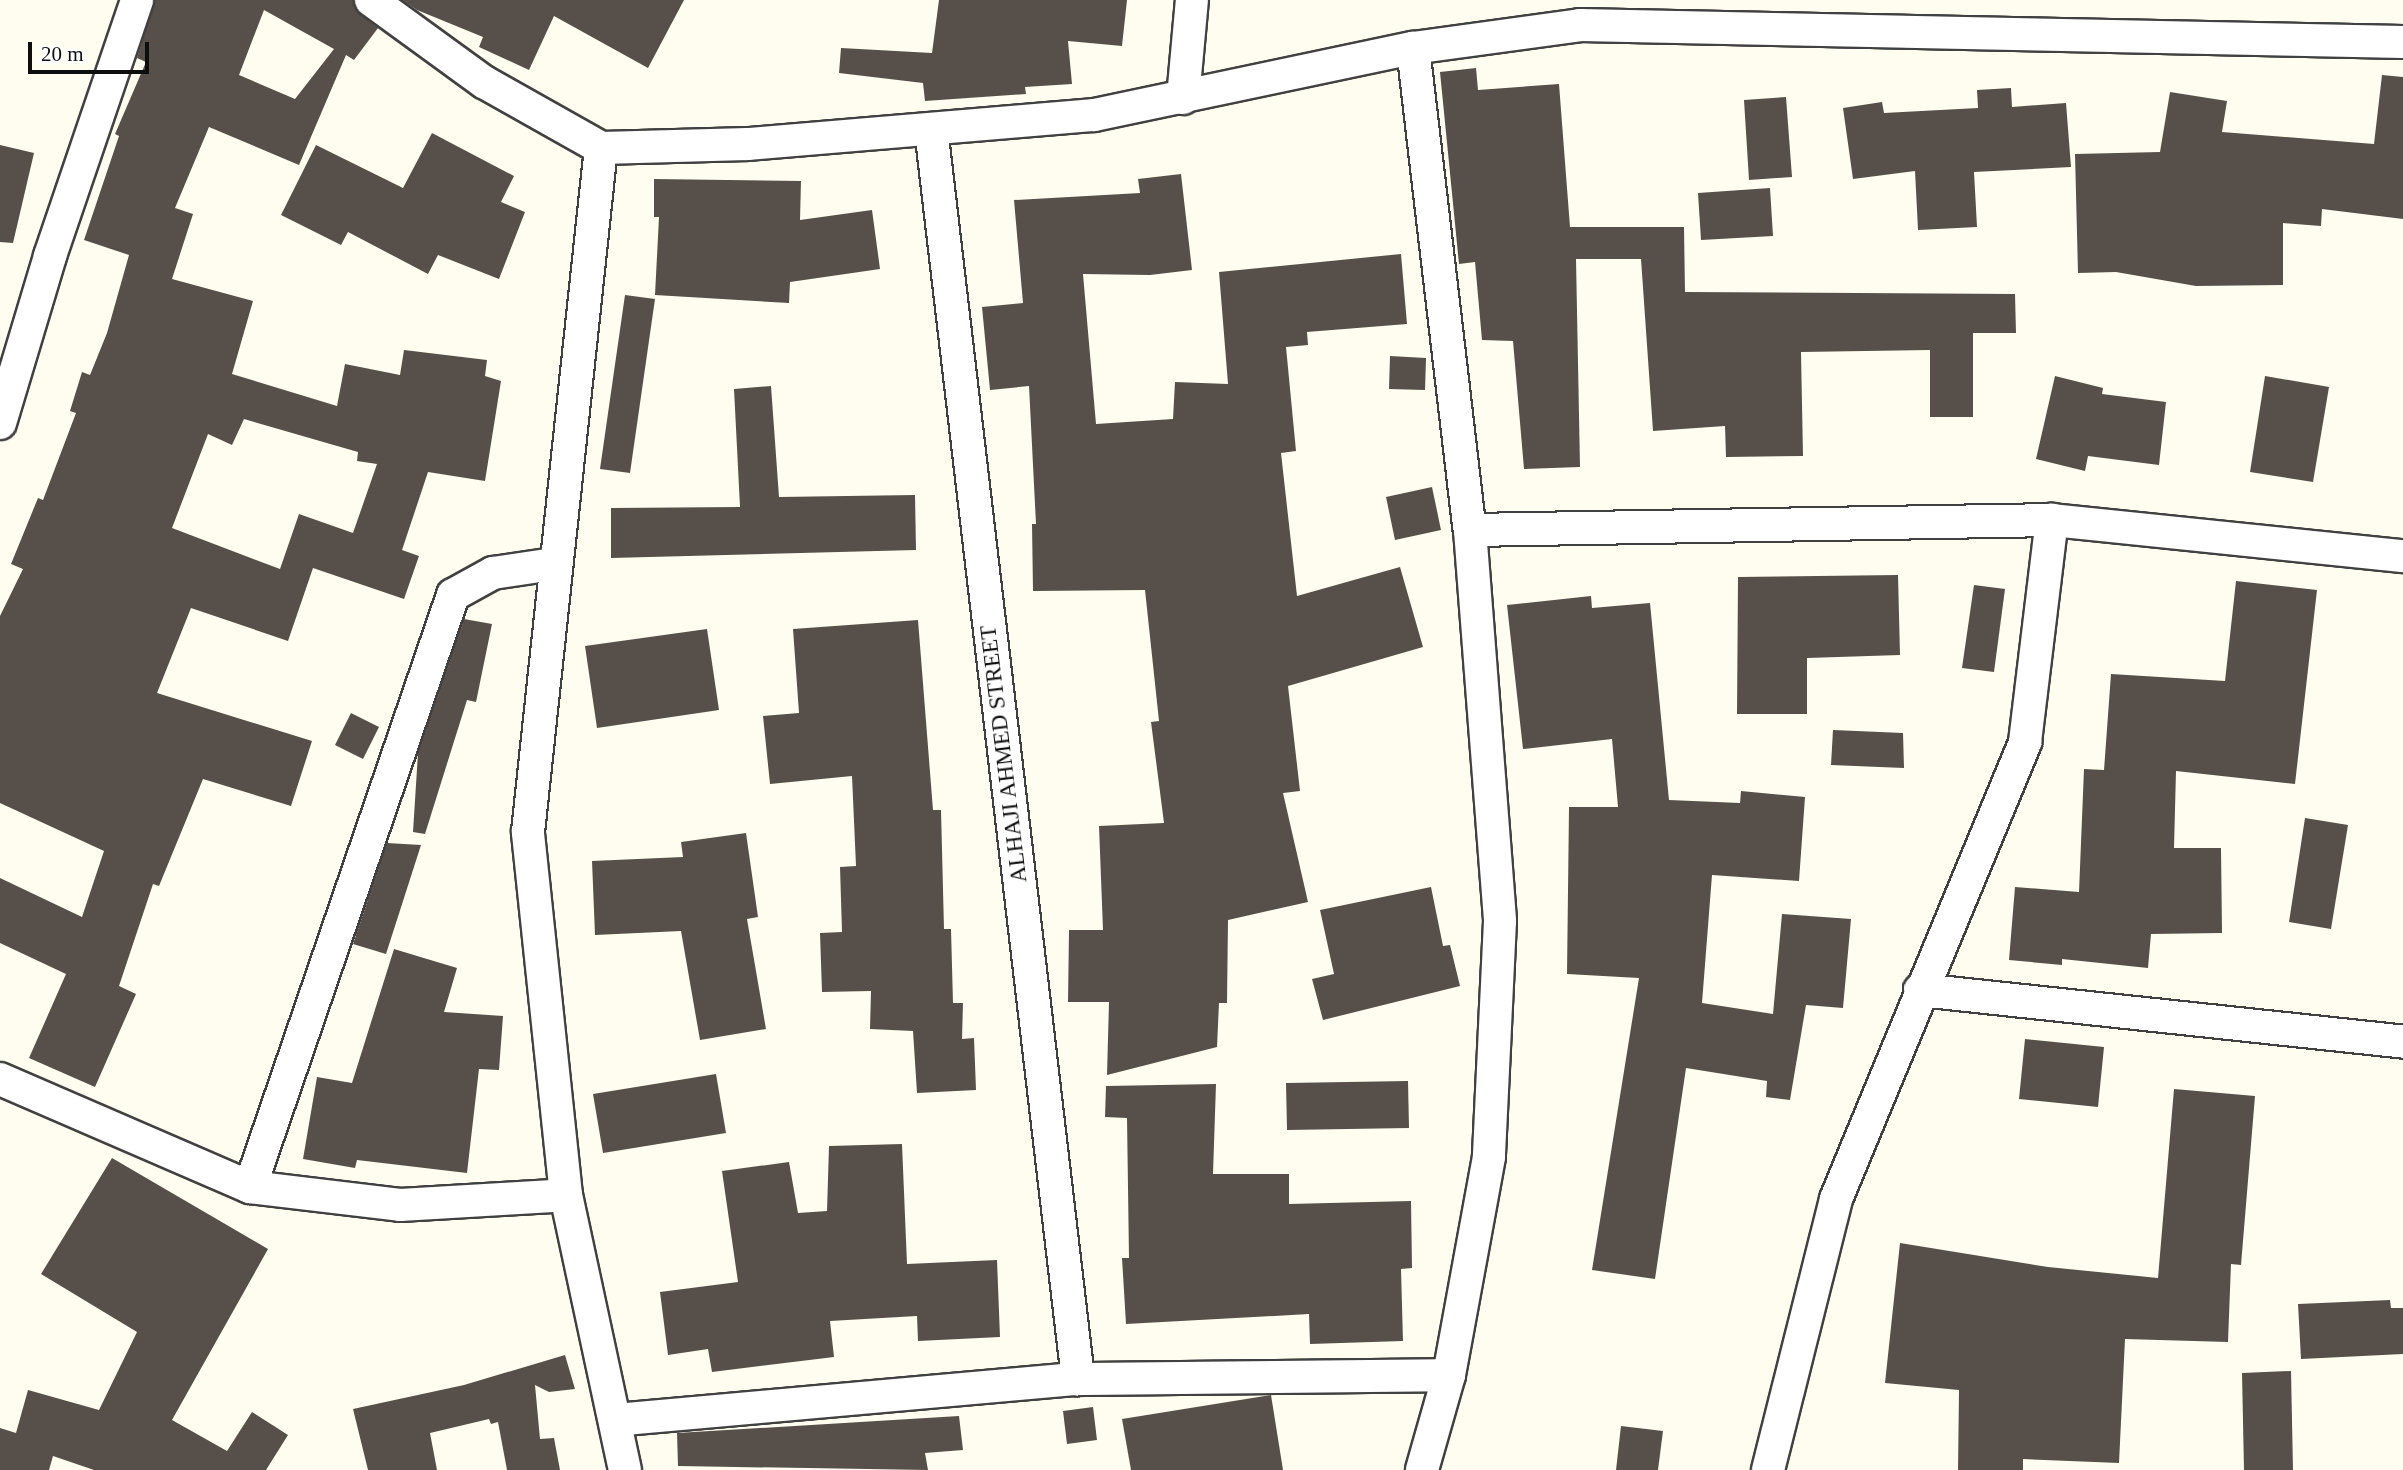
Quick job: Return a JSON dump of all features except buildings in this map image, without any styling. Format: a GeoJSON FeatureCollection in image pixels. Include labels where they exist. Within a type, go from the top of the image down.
{"type":"FeatureCollection","features":[{"type":"Feature","properties":{"kind":"street"},"geometry":{"type":"LineString","coordinates":[[0,423],[50,256],[137,0]]}},
{"type":"Feature","properties":{"kind":"street"},"geometry":{"type":"LineString","coordinates":[[372,0],[484,82],[601,148],[748,144],[1094,115],[1413,48],[1580,25],[2403,43]]}},
{"type":"Feature","properties":{"kind":"street"},"geometry":{"type":"LineString","coordinates":[[1183,98],[1192,0]]}},
{"type":"Feature","properties":{"kind":"street"},"geometry":{"type":"LineString","coordinates":[[1413,48],[1470,530],[1500,921],[1489,1157],[1449,1375],[1422,1470]]}},
{"type":"Feature","properties":{"kind":"street","name":"ALHAJI AHMED STREET"},"geometry":{"type":"LineString","coordinates":[[931,129],[1078,1379]]}},
{"type":"Feature","properties":{"kind":"street"},"geometry":{"type":"LineString","coordinates":[[601,148],[553,564],[528,832],[566,1195],[625,1470]]}},
{"type":"Feature","properties":{"kind":"street"},"geometry":{"type":"LineString","coordinates":[[1470,530],[2052,520],[2403,556]]}},
{"type":"Feature","properties":{"kind":"street"},"geometry":{"type":"LineString","coordinates":[[1768,1470],[1836,1199],[1920,990],[2025,742],[2052,520]]}},
{"type":"Feature","properties":{"kind":"street"},"geometry":{"type":"LineString","coordinates":[[250,1187],[453,595],[493,573],[553,564]]}},
{"type":"Feature","properties":{"kind":"street"},"geometry":{"type":"LineString","coordinates":[[1920,990],[2403,1042]]}},
{"type":"Feature","properties":{"kind":"street"},"geometry":{"type":"LineString","coordinates":[[0,1079],[250,1187],[400,1205],[566,1195]]}},
{"type":"Feature","properties":{"kind":"street"},"geometry":{"type":"LineString","coordinates":[[615,1420],[1078,1379],[1449,1375]]}}]}
